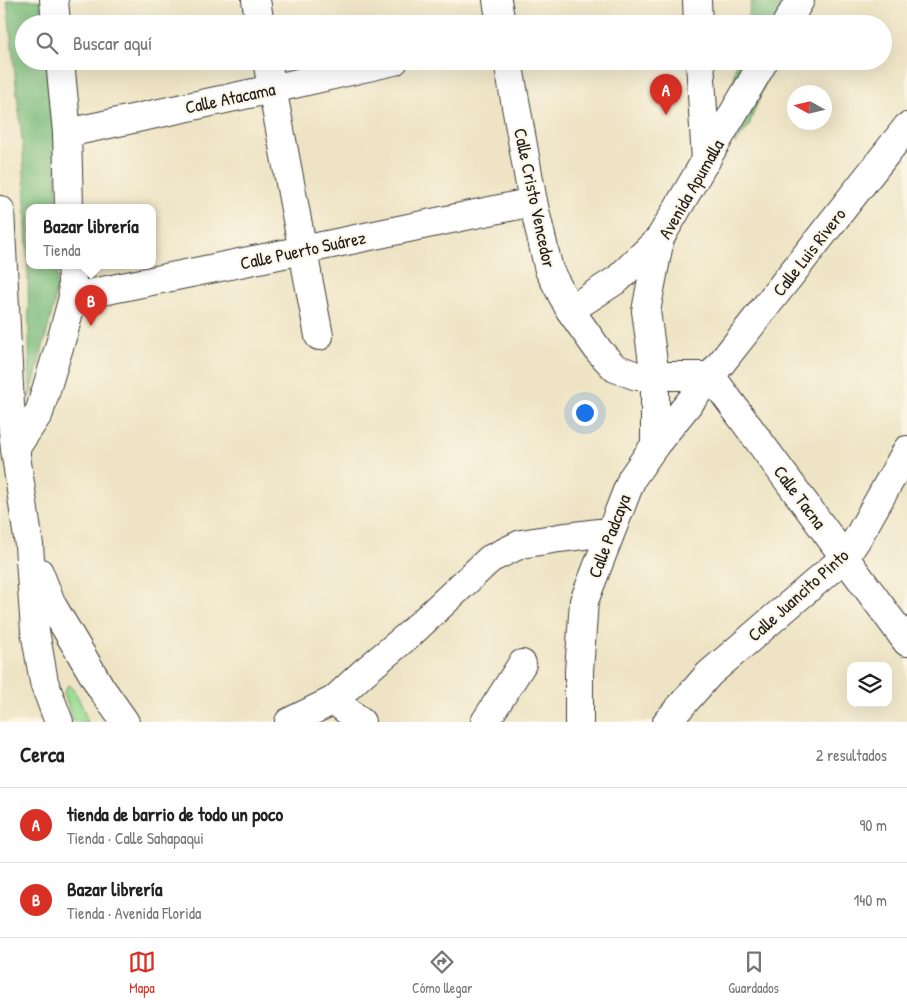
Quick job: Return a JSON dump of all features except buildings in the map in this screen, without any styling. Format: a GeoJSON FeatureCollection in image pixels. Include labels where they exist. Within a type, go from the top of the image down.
{"type":"FeatureCollection","features":[{"type":"Feature","properties":{"kind":"street"},"geometry":{"type":"LineString","coordinates":[[54,0],[55,15]]}},
{"type":"Feature","properties":{"kind":"street"},"geometry":{"type":"LineString","coordinates":[[256,0],[258,15]]}},
{"type":"Feature","properties":{"kind":"street"},"geometry":{"type":"LineString","coordinates":[[497,0],[500,15]]}},
{"type":"Feature","properties":{"kind":"street"},"geometry":{"type":"LineString","coordinates":[[696,0],[697,15]]}},
{"type":"Feature","properties":{"kind":"street"},"geometry":{"type":"LineString","coordinates":[[791,15],[800,0]]}},
{"type":"Feature","properties":{"kind":"street"},"geometry":{"type":"LineString","coordinates":[[61,70],[67,133],[69,204]]}},
{"type":"Feature","properties":{"kind":"street"},"geometry":{"type":"LineString","coordinates":[[269,70],[320,336]]}},
{"type":"Feature","properties":{"kind":"street","name":"Calle Atacama"},"geometry":{"type":"LineString","coordinates":[[67,133],[355,70]]}},
{"type":"Feature","properties":{"kind":"street","name":"Calle Cristo Vencedor"},"geometry":{"type":"LineString","coordinates":[[510,70],[533,202],[549,270],[570,310],[599,351],[615,368],[637,376],[711,376]]}},
{"type":"Feature","properties":{"kind":"street"},"geometry":{"type":"LineString","coordinates":[[701,70],[706,161]]}},
{"type":"Feature","properties":{"kind":"street","name":"Avenida Apumalla"},"geometry":{"type":"LineString","coordinates":[[655,445],[655,377],[646,311],[660,238],[759,70]]}},
{"type":"Feature","properties":{"kind":"street","name":"Calle Luis Rivero"},"geometry":{"type":"LineString","coordinates":[[711,376],[907,127]]}},
{"type":"Feature","properties":{"kind":"street","name":"Calle Puerto Suárez"},"geometry":{"type":"LineString","coordinates":[[73,297],[533,202]]}},
{"type":"Feature","properties":{"kind":"street"},"geometry":{"type":"LineString","coordinates":[[0,210],[5,406],[15,449],[29,545],[35,631],[44,682],[59,722]]}},
{"type":"Feature","properties":{"kind":"street"},"geometry":{"type":"LineString","coordinates":[[570,310],[618,279],[660,238]]}},
{"type":"Feature","properties":{"kind":"street"},"geometry":{"type":"LineString","coordinates":[[15,449],[39,413],[73,297],[72,269]]}},
{"type":"Feature","properties":{"kind":"street","name":"Calle Padcaya"},"geometry":{"type":"LineString","coordinates":[[579,722],[579,670],[584,601],[632,478],[655,445],[711,376]]}},
{"type":"Feature","properties":{"kind":"street","name":"Calle Tacna"},"geometry":{"type":"LineString","coordinates":[[711,376],[907,642]]}},
{"type":"Feature","properties":{"kind":"street","name":"Calle Juancito Pinto"},"geometry":{"type":"LineString","coordinates":[[667,722],[709,674],[845,557],[907,450]]}},
{"type":"Feature","properties":{"kind":"street"},"geometry":{"type":"LineString","coordinates":[[289,722],[334,700],[411,633],[490,559],[521,544],[610,533]]}},
{"type":"Feature","properties":{"kind":"street"},"geometry":{"type":"LineString","coordinates":[[29,545],[52,605],[101,688],[125,722]]}},
{"type":"Feature","properties":{"kind":"street"},"geometry":{"type":"LineString","coordinates":[[485,722],[522,664]]}},
{"type":"Feature","properties":{"kind":"street"},"geometry":{"type":"LineString","coordinates":[[334,700],[361,722]]}},
{"type":"Feature","properties":{"kind":"green space"},"geometry":{"type":"Polygon","coordinates":[[[7,0],[40,0],[42,15],[15,15],[15,70],[49,70],[56,130],[57,204],[26,204],[26,225],[23,149],[7,0]]]}},
{"type":"Feature","properties":{"kind":"green space"},"geometry":{"type":"Polygon","coordinates":[[[752,0],[790,0],[788,15],[748,15],[752,0]]]}},
{"type":"Feature","properties":{"kind":"green space"},"geometry":{"type":"Polygon","coordinates":[[[735,70],[770,70],[749,126],[735,144],[735,70]]]}},
{"type":"Feature","properties":{"kind":"green space"},"geometry":{"type":"Polygon","coordinates":[[[28,269],[58,269],[54,305],[30,397],[28,269]]]}},
{"type":"Feature","properties":{"kind":"green space"},"geometry":{"type":"Polygon","coordinates":[[[68,685],[77,696],[88,722],[73,722],[64,692],[68,685]]]}},
{"type":"Feature","properties":{"kind":"place","name":"tienda de barrio de todo un poco"},"geometry":{"type":"Point","coordinates":[666,115]}},
{"type":"Feature","properties":{"kind":"place","name":"Bazar librería"},"geometry":{"type":"Point","coordinates":[91,326]}}]}
